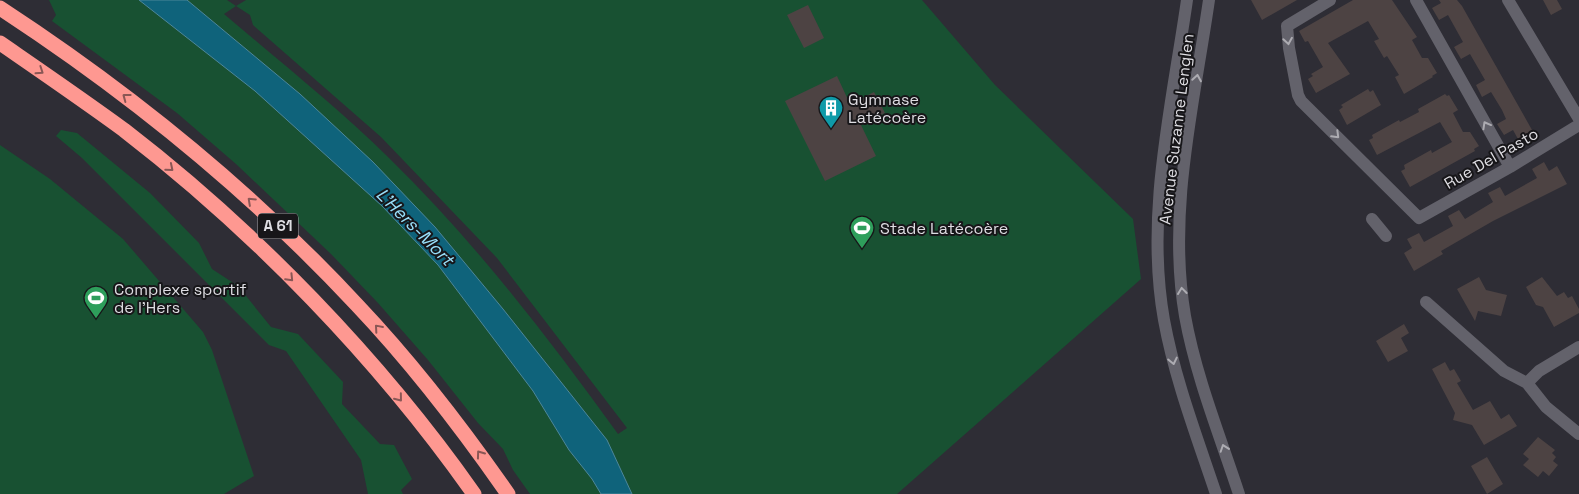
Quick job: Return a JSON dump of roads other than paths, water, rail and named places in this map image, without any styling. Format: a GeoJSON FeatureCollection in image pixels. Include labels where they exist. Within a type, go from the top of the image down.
{"type":"FeatureCollection","features":[{"type":"Feature","properties":{"kind":"highway","name":"A 61"},"geometry":{"type":"LineString","coordinates":[[0,8],[67,53],[135,104],[238,189],[290,237],[358,305],[414,371],[445,408],[508,494]]}},
{"type":"Feature","properties":{"kind":"highway","name":"A 61"},"geometry":{"type":"LineString","coordinates":[[0,43],[125,131],[186,182],[284,272],[377,370],[474,494]]}},
{"type":"Feature","properties":{"kind":"street","name":"Avenue Suzanne Lenglen"},"geometry":{"type":"LineString","coordinates":[[1187,0],[1160,189],[1160,285],[1174,367],[1216,494]]}},
{"type":"Feature","properties":{"kind":"street","name":"Avenue Suzanne Lenglen"},"geometry":{"type":"LineString","coordinates":[[1209,0],[1181,188],[1178,232],[1181,282],[1186,317],[1198,370],[1239,494]]}},
{"type":"Feature","properties":{"kind":"street","name":"Rue Del Pasto"},"geometry":{"type":"LineString","coordinates":[[1330,0],[1287,26],[1298,95],[1419,218],[1510,167],[1579,125]]}},
{"type":"Feature","properties":{"kind":"street"},"geometry":{"type":"LineString","coordinates":[[1416,0],[1510,167]]}},
{"type":"Feature","properties":{"kind":"street"},"geometry":{"type":"LineString","coordinates":[[1508,0],[1579,118]]}},
{"type":"Feature","properties":{"kind":"street"},"geometry":{"type":"LineString","coordinates":[[1372,219],[1386,236]]}},
{"type":"Feature","properties":{"kind":"street"},"geometry":{"type":"LineString","coordinates":[[1426,302],[1504,371],[1527,383],[1546,407],[1579,434]]}},
{"type":"Feature","properties":{"kind":"street"},"geometry":{"type":"LineString","coordinates":[[1527,383],[1539,372],[1579,347]]}},
{"type":"Feature","properties":{"kind":"water","name":"L'Hers-Mort"},"geometry":{"type":"Polygon","coordinates":[[[139,0],[187,0],[300,94],[373,162],[435,227],[607,440],[632,494],[601,494],[592,479],[569,450],[533,391],[438,265],[382,206],[255,91],[139,0]]]}},
{"type":"Feature","properties":{"kind":"place","name":"Gymnase Latécoère"},"geometry":{"type":"Point","coordinates":[831,129]}},
{"type":"Feature","properties":{"kind":"place","name":"Stade Latécoère"},"geometry":{"type":"Point","coordinates":[862,249]}},
{"type":"Feature","properties":{"kind":"place","name":"Complexe sportif de l'Hers"},"geometry":{"type":"Point","coordinates":[96,319]}}]}
